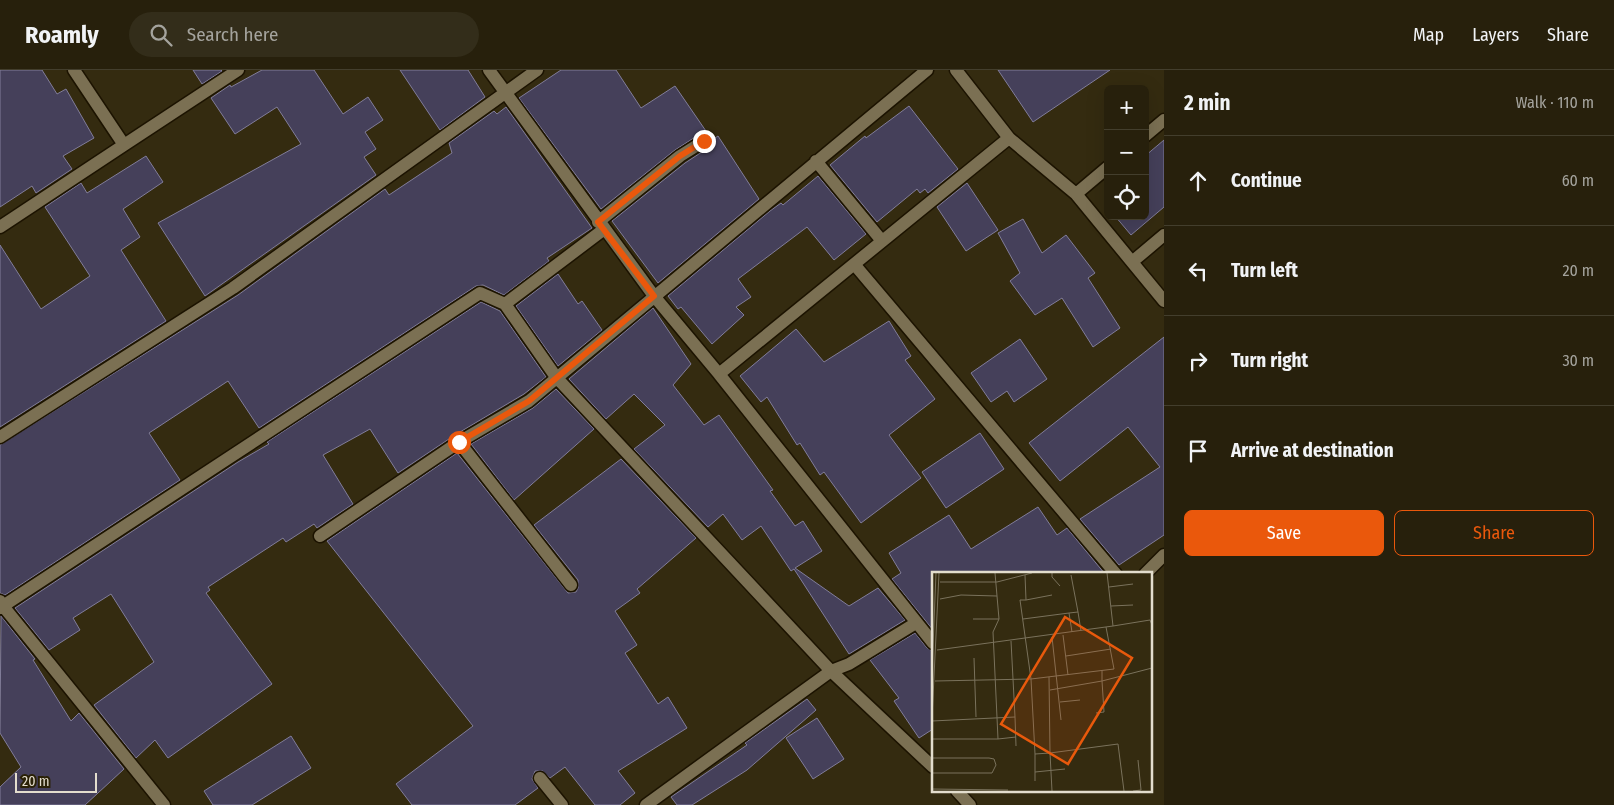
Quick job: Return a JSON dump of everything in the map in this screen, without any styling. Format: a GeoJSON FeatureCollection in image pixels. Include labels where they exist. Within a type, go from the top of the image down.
{"type":"FeatureCollection","features":[{"type":"Feature","properties":{"kind":"street"},"geometry":{"type":"LineString","coordinates":[[74,70],[124,145]]}},
{"type":"Feature","properties":{"kind":"street"},"geometry":{"type":"LineString","coordinates":[[0,227],[238,70]]}},
{"type":"Feature","properties":{"kind":"street"},"geometry":{"type":"LineString","coordinates":[[489,70],[601,226],[654,296],[719,374],[932,642]]}},
{"type":"Feature","properties":{"kind":"street"},"geometry":{"type":"LineString","coordinates":[[0,437],[233,288],[537,70]]}},
{"type":"Feature","properties":{"kind":"street"},"geometry":{"type":"LineString","coordinates":[[320,536],[459,442],[529,401],[556,376],[926,70]]}},
{"type":"Feature","properties":{"kind":"street"},"geometry":{"type":"LineString","coordinates":[[956,70],[1009,138],[1076,194],[1164,301]]}},
{"type":"Feature","properties":{"kind":"street"},"geometry":{"type":"LineString","coordinates":[[1149,133],[1164,120]]}},
{"type":"Feature","properties":{"kind":"street"},"geometry":{"type":"LineString","coordinates":[[719,374],[1009,138]]}},
{"type":"Feature","properties":{"kind":"street"},"geometry":{"type":"LineString","coordinates":[[505,304],[601,226],[680,156],[704,141]]}},
{"type":"Feature","properties":{"kind":"street"},"geometry":{"type":"LineString","coordinates":[[816,161],[882,241]]}},
{"type":"Feature","properties":{"kind":"street"},"geometry":{"type":"LineString","coordinates":[[1076,194],[1104,170]]}},
{"type":"Feature","properties":{"kind":"street"},"geometry":{"type":"LineString","coordinates":[[1132,262],[1164,235]]}},
{"type":"Feature","properties":{"kind":"street"},"geometry":{"type":"LineString","coordinates":[[854,264],[1114,572]]}},
{"type":"Feature","properties":{"kind":"street"},"geometry":{"type":"LineString","coordinates":[[164,805],[1,605],[480,293],[505,304],[556,376],[831,671],[931,763]]}},
{"type":"Feature","properties":{"kind":"street"},"geometry":{"type":"LineString","coordinates":[[459,442],[571,585]]}},
{"type":"Feature","properties":{"kind":"street"},"geometry":{"type":"LineString","coordinates":[[1147,572],[1164,555]]}},
{"type":"Feature","properties":{"kind":"street"},"geometry":{"type":"LineString","coordinates":[[646,805],[831,671],[849,664],[916,623]]}},
{"type":"Feature","properties":{"kind":"street"},"geometry":{"type":"LineString","coordinates":[[540,778],[562,805]]}},
{"type":"Feature","properties":{"kind":"street"},"geometry":{"type":"LineString","coordinates":[[958,792],[970,805]]}},
{"type":"Feature","properties":{"kind":"building"},"geometry":{"type":"Polygon","coordinates":[[[0,70],[42,70],[57,94],[66,89],[94,138],[63,156],[72,169],[36,193],[32,186],[0,207],[0,70]]]}},
{"type":"Feature","properties":{"kind":"building"},"geometry":{"type":"Polygon","coordinates":[[[193,70],[221,70],[222,71],[202,84],[193,70]]]}},
{"type":"Feature","properties":{"kind":"building"},"geometry":{"type":"Polygon","coordinates":[[[262,70],[314,70],[343,114],[368,97],[383,120],[365,132],[376,149],[364,157],[376,175],[205,296],[158,223],[301,144],[277,107],[235,134],[211,98],[230,85],[231,87],[262,70]]]}},
{"type":"Feature","properties":{"kind":"building"},"geometry":{"type":"Polygon","coordinates":[[[400,70],[468,70],[485,97],[440,130],[400,70]]]}},
{"type":"Feature","properties":{"kind":"building"},"geometry":{"type":"Polygon","coordinates":[[[561,70],[616,70],[641,108],[675,86],[708,134],[700,134],[675,150],[601,209],[519,98],[561,70]]]}},
{"type":"Feature","properties":{"kind":"building"},"geometry":{"type":"Polygon","coordinates":[[[998,70],[1110,70],[1033,122],[998,70]]]}},
{"type":"Feature","properties":{"kind":"building"},"geometry":{"type":"Polygon","coordinates":[[[909,106],[958,169],[928,193],[925,189],[920,193],[917,189],[877,222],[830,165],[865,136],[866,138],[909,106]]]}},
{"type":"Feature","properties":{"kind":"building"},"geometry":{"type":"Polygon","coordinates":[[[506,107],[592,228],[547,258],[549,261],[504,295],[483,285],[476,286],[259,428],[228,381],[149,433],[180,480],[5,595],[0,593],[0,445],[238,295],[385,189],[389,195],[452,153],[449,143],[494,111],[497,114],[506,107]]]}},
{"type":"Feature","properties":{"kind":"building"},"geometry":{"type":"Polygon","coordinates":[[[718,136],[759,199],[658,283],[612,221],[685,163],[708,148],[712,140],[718,136]]]}},
{"type":"Feature","properties":{"kind":"building"},"geometry":{"type":"Polygon","coordinates":[[[1164,140],[1164,207],[1149,220],[1149,175],[1149,153],[1164,140]]]}},
{"type":"Feature","properties":{"kind":"building"},"geometry":{"type":"Polygon","coordinates":[[[146,156],[163,182],[123,209],[140,237],[121,250],[166,321],[0,427],[0,245],[41,309],[90,276],[45,207],[81,183],[87,193],[146,156]]]}},
{"type":"Feature","properties":{"kind":"building"},"geometry":{"type":"Polygon","coordinates":[[[818,176],[866,234],[834,260],[807,227],[738,279],[751,297],[736,307],[744,315],[712,344],[681,307],[678,309],[668,296],[770,211],[781,203],[783,205],[818,176]]]}},
{"type":"Feature","properties":{"kind":"building"},"geometry":{"type":"Polygon","coordinates":[[[967,183],[998,230],[966,251],[937,207],[967,183]]]}},
{"type":"Feature","properties":{"kind":"building"},"geometry":{"type":"Polygon","coordinates":[[[1023,219],[1042,253],[1066,235],[1095,273],[1088,278],[1120,328],[1093,347],[1062,298],[1035,315],[1010,281],[1020,273],[998,233],[1023,219]]]}},
{"type":"Feature","properties":{"kind":"building"},"geometry":{"type":"Polygon","coordinates":[[[1118,220],[1149,220],[1131,235],[1118,220]]]}},
{"type":"Feature","properties":{"kind":"building"},"geometry":{"type":"Polygon","coordinates":[[[558,274],[578,304],[582,301],[602,330],[558,366],[516,306],[558,274]]]}},
{"type":"Feature","properties":{"kind":"building"},"geometry":{"type":"Polygon","coordinates":[[[481,302],[500,311],[546,377],[524,394],[455,435],[398,473],[370,429],[323,455],[353,504],[317,528],[314,524],[286,542],[283,538],[208,587],[210,590],[206,593],[272,684],[168,758],[155,740],[136,758],[94,705],[154,662],[111,594],[73,618],[80,630],[49,650],[15,608],[238,462],[269,444],[267,442],[481,302]]]}},
{"type":"Feature","properties":{"kind":"building"},"geometry":{"type":"Polygon","coordinates":[[[653,308],[691,364],[673,385],[704,425],[719,415],[773,490],[770,491],[795,526],[803,521],[822,551],[795,568],[849,606],[878,588],[905,620],[849,654],[794,569],[791,571],[761,526],[742,540],[723,514],[708,527],[634,449],[665,425],[634,394],[606,419],[569,379],[653,308]]]}},
{"type":"Feature","properties":{"kind":"building"},"geometry":{"type":"Polygon","coordinates":[[[889,321],[911,356],[905,360],[935,399],[889,435],[921,478],[861,523],[824,472],[820,475],[800,443],[797,445],[767,397],[761,402],[740,376],[796,329],[824,362],[889,321]]]}},
{"type":"Feature","properties":{"kind":"building"},"geometry":{"type":"Polygon","coordinates":[[[1164,337],[1164,535],[1119,565],[1080,519],[1160,467],[1128,427],[1060,481],[1029,443],[1164,337]]]}},
{"type":"Feature","properties":{"kind":"building"},"geometry":{"type":"Polygon","coordinates":[[[1020,339],[1047,379],[1014,402],[1007,391],[991,402],[971,373],[1020,339]]]}},
{"type":"Feature","properties":{"kind":"building"},"geometry":{"type":"Polygon","coordinates":[[[556,389],[594,429],[514,500],[471,444],[533,408],[556,389]]]}},
{"type":"Feature","properties":{"kind":"building"},"geometry":{"type":"Polygon","coordinates":[[[980,433],[1004,469],[946,508],[922,472],[980,433]]]}},
{"type":"Feature","properties":{"kind":"building"},"geometry":{"type":"Polygon","coordinates":[[[457,453],[568,593],[576,592],[578,580],[534,525],[621,459],[696,538],[637,589],[640,593],[615,611],[637,645],[625,653],[658,704],[668,697],[687,728],[618,771],[635,793],[620,805],[595,805],[565,767],[550,778],[543,771],[535,771],[532,779],[538,788],[515,805],[412,805],[396,784],[473,726],[327,541],[457,453]]]}},
{"type":"Feature","properties":{"kind":"building"},"geometry":{"type":"Polygon","coordinates":[[[1038,507],[1057,535],[1067,528],[1103,572],[932,572],[932,629],[892,579],[901,573],[889,553],[949,515],[971,549],[1038,507]]]}},
{"type":"Feature","properties":{"kind":"building"},"geometry":{"type":"Polygon","coordinates":[[[1,616],[35,659],[33,660],[71,721],[79,713],[124,769],[85,805],[0,805],[0,787],[21,767],[0,733],[1,616]]]}},
{"type":"Feature","properties":{"kind":"building"},"geometry":{"type":"Polygon","coordinates":[[[915,633],[927,648],[932,650],[932,730],[919,738],[894,701],[899,698],[870,660],[915,633]]]}},
{"type":"Feature","properties":{"kind":"building"},"geometry":{"type":"Polygon","coordinates":[[[807,699],[816,710],[747,770],[692,805],[677,805],[671,797],[747,745],[745,743],[807,699]]]}},
{"type":"Feature","properties":{"kind":"building"},"geometry":{"type":"Polygon","coordinates":[[[817,718],[844,759],[813,779],[786,738],[817,718]]]}},
{"type":"Feature","properties":{"kind":"building"},"geometry":{"type":"Polygon","coordinates":[[[291,736],[311,768],[252,805],[213,805],[204,791],[291,736]]]}},
{"type":"Feature","properties":{"kind":"route"},"geometry":{"type":"LineString","coordinates":[[459,442],[529,401],[556,376],[654,296],[598,222],[680,156],[704,141]]}}]}
